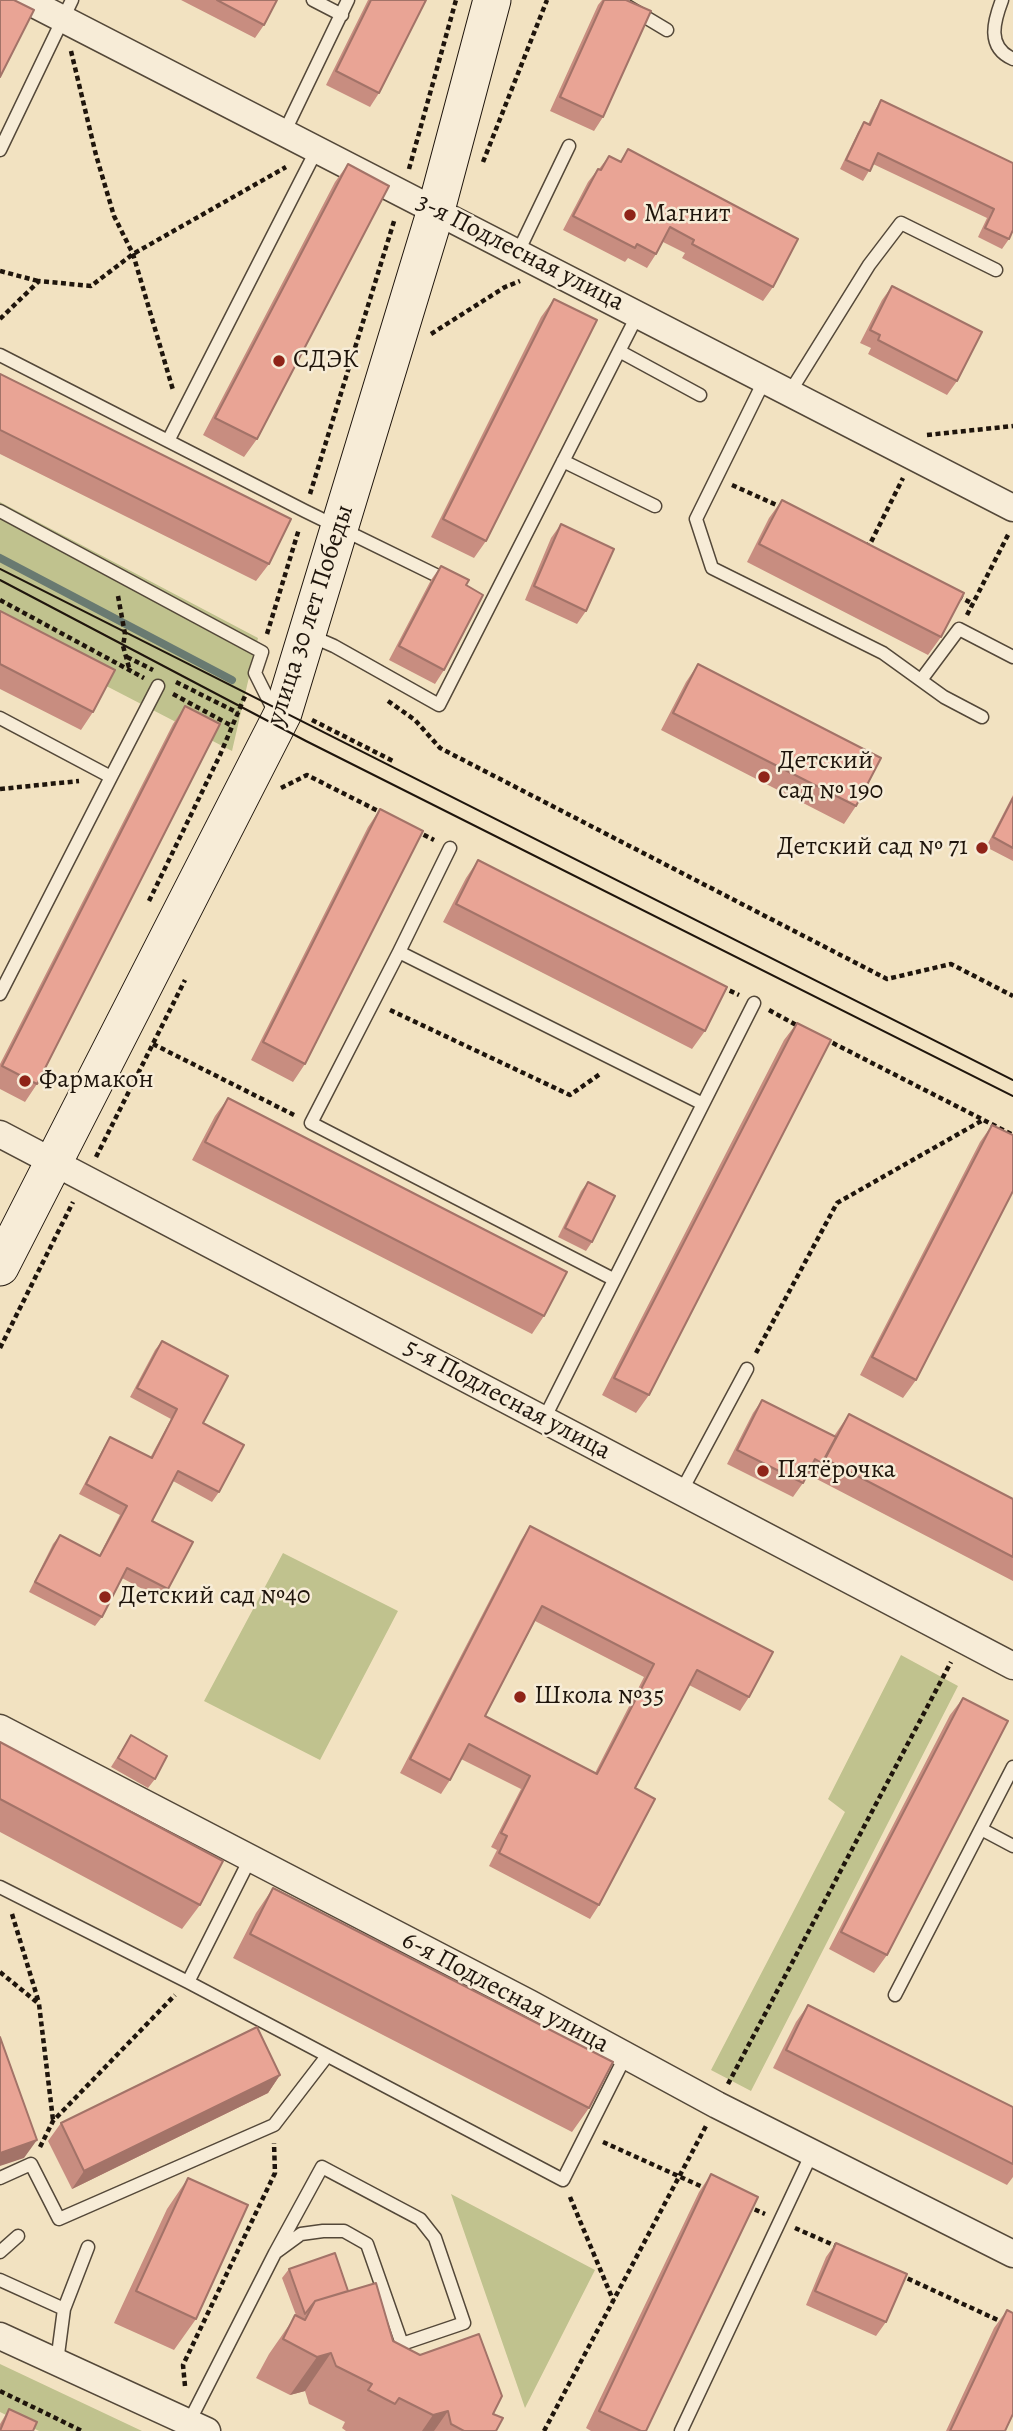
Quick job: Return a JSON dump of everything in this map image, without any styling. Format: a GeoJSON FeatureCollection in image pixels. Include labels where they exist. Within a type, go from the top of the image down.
{"type":"FeatureCollection","features":[{"type":"Feature","properties":{"kind":"main road","name":"улица 30 лет Победы"},"geometry":{"type":"LineString","coordinates":[[0,1267],[69,1171],[295,723],[306,635],[436,210],[480,1]]}},
{"type":"Feature","properties":{"kind":"street","name":"3-я Подлесная улица"},"geometry":{"type":"LineString","coordinates":[[26,0],[68,10],[284,133],[1013,508]]}},
{"type":"Feature","properties":{"kind":"street","name":"5-я Подлесная улица"},"geometry":{"type":"LineString","coordinates":[[0,1135],[1013,1666]]}},
{"type":"Feature","properties":{"kind":"street","name":"6-я Подлесная улица"},"geometry":{"type":"LineString","coordinates":[[0,1728],[528,2003],[717,2105],[1011,2249]]}},
{"type":"Feature","properties":{"kind":"street"},"geometry":{"type":"LineString","coordinates":[[0,2336],[198,2427]]}},
{"type":"Feature","properties":{"kind":"lane"},"geometry":{"type":"LineString","coordinates":[[313,0],[342,15]]}},
{"type":"Feature","properties":{"kind":"lane"},"geometry":{"type":"LineString","coordinates":[[284,133],[348,0]]}},
{"type":"Feature","properties":{"kind":"lane"},"geometry":{"type":"LineString","coordinates":[[617,0],[667,30]]}},
{"type":"Feature","properties":{"kind":"lane"},"geometry":{"type":"LineString","coordinates":[[1002,0],[993,22],[995,41],[1006,55],[1013,59]]}},
{"type":"Feature","properties":{"kind":"lane"},"geometry":{"type":"LineString","coordinates":[[0,150],[68,10]]}},
{"type":"Feature","properties":{"kind":"lane"},"geometry":{"type":"LineString","coordinates":[[518,252],[569,146]]}},
{"type":"Feature","properties":{"kind":"lane"},"geometry":{"type":"LineString","coordinates":[[168,441],[317,149]]}},
{"type":"Feature","properties":{"kind":"lane"},"geometry":{"type":"LineString","coordinates":[[790,392],[869,265],[901,223],[996,270]]}},
{"type":"Feature","properties":{"kind":"lane"},"geometry":{"type":"LineString","coordinates":[[306,635],[334,646],[439,705],[486,599],[563,461],[638,314]]}},
{"type":"Feature","properties":{"kind":"lane"},"geometry":{"type":"LineString","coordinates":[[619,351],[700,395]]}},
{"type":"Feature","properties":{"kind":"lane"},"geometry":{"type":"LineString","coordinates":[[0,355],[305,511],[457,585]]}},
{"type":"Feature","properties":{"kind":"lane"},"geometry":{"type":"LineString","coordinates":[[766,379],[696,519],[712,568],[883,653],[944,697],[982,717]]}},
{"type":"Feature","properties":{"kind":"lane"},"geometry":{"type":"LineString","coordinates":[[563,461],[655,506]]}},
{"type":"Feature","properties":{"kind":"lane"},"geometry":{"type":"LineString","coordinates":[[0,511],[262,652],[255,673],[274,709],[295,723]]}},
{"type":"Feature","properties":{"kind":"lane"},"geometry":{"type":"LineString","coordinates":[[921,680],[959,629],[1013,657]]}},
{"type":"Feature","properties":{"kind":"lane"},"geometry":{"type":"LineString","coordinates":[[0,994],[158,686]]}},
{"type":"Feature","properties":{"kind":"lane"},"geometry":{"type":"LineString","coordinates":[[0,718],[111,777]]}},
{"type":"Feature","properties":{"kind":"lane"},"geometry":{"type":"LineString","coordinates":[[450,848],[311,1123],[613,1279]]}},
{"type":"Feature","properties":{"kind":"lane"},"geometry":{"type":"LineString","coordinates":[[399,952],[702,1104]]}},
{"type":"Feature","properties":{"kind":"lane"},"geometry":{"type":"LineString","coordinates":[[544,1419],[754,1003]]}},
{"type":"Feature","properties":{"kind":"lane"},"geometry":{"type":"LineString","coordinates":[[681,1492],[747,1369]]}},
{"type":"Feature","properties":{"kind":"lane"},"geometry":{"type":"LineString","coordinates":[[895,1995],[1013,1767]]}},
{"type":"Feature","properties":{"kind":"lane"},"geometry":{"type":"LineString","coordinates":[[981,1829],[1013,1846]]}},
{"type":"Feature","properties":{"kind":"lane"},"geometry":{"type":"LineString","coordinates":[[188,1982],[250,1859]]}},
{"type":"Feature","properties":{"kind":"lane"},"geometry":{"type":"LineString","coordinates":[[3,1888],[188,1982],[563,2180],[625,2057]]}},
{"type":"Feature","properties":{"kind":"lane"},"geometry":{"type":"LineString","coordinates":[[0,2178],[32,2164],[59,2219],[274,2124],[327,2056]]}},
{"type":"Feature","properties":{"kind":"lane"},"geometry":{"type":"LineString","coordinates":[[681,2431],[812,2153]]}},
{"type":"Feature","properties":{"kind":"lane"},"geometry":{"type":"LineString","coordinates":[[198,2427],[275,2253],[323,2167],[421,2219],[435,2238],[464,2323],[402,2344],[367,2244],[344,2231],[301,2234],[275,2253]]}},
{"type":"Feature","properties":{"kind":"lane"},"geometry":{"type":"LineString","coordinates":[[0,2252],[18,2236]]}},
{"type":"Feature","properties":{"kind":"lane"},"geometry":{"type":"LineString","coordinates":[[57,2362],[64,2309],[88,2247]]}},
{"type":"Feature","properties":{"kind":"lane"},"geometry":{"type":"LineString","coordinates":[[0,2280],[64,2309]]}},
{"type":"Feature","properties":{"kind":"path"},"geometry":{"type":"LineString","coordinates":[[262,652],[402,193],[480,1]]}},
{"type":"Feature","properties":{"kind":"path"},"geometry":{"type":"LineString","coordinates":[[68,10],[96,155],[114,216],[133,254],[180,417]]}},
{"type":"Feature","properties":{"kind":"path"},"geometry":{"type":"LineString","coordinates":[[0,271],[39,281],[91,286],[133,254],[317,149]]}},
{"type":"Feature","properties":{"kind":"path"},"geometry":{"type":"LineString","coordinates":[[426,338],[505,287],[527,279]]}},
{"type":"Feature","properties":{"kind":"path"},"geometry":{"type":"LineString","coordinates":[[0,319],[39,281]]}},
{"type":"Feature","properties":{"kind":"path"},"geometry":{"type":"LineString","coordinates":[[883,439],[1013,426]]}},
{"type":"Feature","properties":{"kind":"path"},"geometry":{"type":"LineString","coordinates":[[869,546],[914,456]]}},
{"type":"Feature","properties":{"kind":"path"},"geometry":{"type":"LineString","coordinates":[[716,478],[793,512]]}},
{"type":"Feature","properties":{"kind":"path"},"geometry":{"type":"LineString","coordinates":[[959,629],[1013,526]]}},
{"type":"Feature","properties":{"kind":"path"},"geometry":{"type":"LineString","coordinates":[[856,540],[881,552]]}},
{"type":"Feature","properties":{"kind":"path"},"geometry":{"type":"LineString","coordinates":[[117,589],[125,634],[123,646],[130,671]]}},
{"type":"Feature","properties":{"kind":"path"},"geometry":{"type":"LineString","coordinates":[[950,591],[973,604]]}},
{"type":"Feature","properties":{"kind":"path"},"geometry":{"type":"LineString","coordinates":[[0,600],[232,726]]}},
{"type":"Feature","properties":{"kind":"path"},"geometry":{"type":"LineString","coordinates":[[127,657],[238,713]]}},
{"type":"Feature","properties":{"kind":"path"},"geometry":{"type":"LineString","coordinates":[[220,755],[255,673]]}},
{"type":"Feature","properties":{"kind":"path"},"geometry":{"type":"LineString","coordinates":[[383,697],[415,720],[440,748],[887,979],[951,964],[1013,996]]}},
{"type":"Feature","properties":{"kind":"path"},"geometry":{"type":"LineString","coordinates":[[295,723],[396,762]]}},
{"type":"Feature","properties":{"kind":"path"},"geometry":{"type":"LineString","coordinates":[[275,800],[281,788],[307,775],[390,818]]}},
{"type":"Feature","properties":{"kind":"path"},"geometry":{"type":"LineString","coordinates":[[0,789],[111,777]]}},
{"type":"Feature","properties":{"kind":"path"},"geometry":{"type":"LineString","coordinates":[[414,830],[450,848]]}},
{"type":"Feature","properties":{"kind":"path"},"geometry":{"type":"LineString","coordinates":[[0,1348],[69,1171],[153,1044],[190,971]]}},
{"type":"Feature","properties":{"kind":"path"},"geometry":{"type":"LineString","coordinates":[[717,984],[802,1027]]}},
{"type":"Feature","properties":{"kind":"path"},"geometry":{"type":"LineString","coordinates":[[373,1002],[570,1095],[618,1062]]}},
{"type":"Feature","properties":{"kind":"path"},"geometry":{"type":"LineString","coordinates":[[814,1034],[1013,1135]]}},
{"type":"Feature","properties":{"kind":"path"},"geometry":{"type":"LineString","coordinates":[[153,1044],[311,1123]]}},
{"type":"Feature","properties":{"kind":"path"},"geometry":{"type":"LineString","coordinates":[[747,1369],[837,1203],[983,1120]]}},
{"type":"Feature","properties":{"kind":"path"},"geometry":{"type":"LineString","coordinates":[[544,2431],[963,1639]]}},
{"type":"Feature","properties":{"kind":"path"},"geometry":{"type":"LineString","coordinates":[[3,1888],[39,2004],[53,2121]]}},
{"type":"Feature","properties":{"kind":"path"},"geometry":{"type":"LineString","coordinates":[[0,1972],[39,2004]]}},
{"type":"Feature","properties":{"kind":"path"},"geometry":{"type":"LineString","coordinates":[[32,2164],[53,2121],[188,1982]]}},
{"type":"Feature","properties":{"kind":"path"},"geometry":{"type":"LineString","coordinates":[[198,2427],[183,2365],[275,2173],[274,2124]]}},
{"type":"Feature","properties":{"kind":"path"},"geometry":{"type":"LineString","coordinates":[[587,2134],[717,2193]]}},
{"type":"Feature","properties":{"kind":"path"},"geometry":{"type":"LineString","coordinates":[[563,2180],[613,2300]]}},
{"type":"Feature","properties":{"kind":"path"},"geometry":{"type":"LineString","coordinates":[[742,2204],[841,2249]]}},
{"type":"Feature","properties":{"kind":"path"},"geometry":{"type":"LineString","coordinates":[[890,2271],[1013,2327]]}},
{"type":"Feature","properties":{"kind":"path"},"geometry":{"type":"LineString","coordinates":[[0,2392],[82,2431]]}},
{"type":"Feature","properties":{"kind":"green space"},"geometry":{"type":"Polygon","coordinates":[[[0,502],[258,638],[232,751],[0,631],[0,502]]]}},
{"type":"Feature","properties":{"kind":"green space"},"geometry":{"type":"Polygon","coordinates":[[[283,1553],[398,1611],[320,1760],[204,1701],[283,1553]]]}},
{"type":"Feature","properties":{"kind":"green space"},"geometry":{"type":"Polygon","coordinates":[[[901,1655],[958,1686],[751,2091],[711,2070],[845,1812],[828,1799],[901,1655]]]}},
{"type":"Feature","properties":{"kind":"green space"},"geometry":{"type":"Polygon","coordinates":[[[451,2194],[595,2270],[525,2408],[451,2194]]]}},
{"type":"Feature","properties":{"kind":"green space"},"geometry":{"type":"Polygon","coordinates":[[[0,2364],[142,2431],[39,2431],[0,2412],[0,2364]]]}},
{"type":"Feature","properties":{"kind":"building"},"geometry":{"type":"Polygon","coordinates":[[[0,0],[14,0],[34,10],[0,77],[0,0]]]}},
{"type":"Feature","properties":{"kind":"building"},"geometry":{"type":"Polygon","coordinates":[[[217,0],[277,0],[264,25],[217,0]]]}},
{"type":"Feature","properties":{"kind":"building"},"geometry":{"type":"Polygon","coordinates":[[[371,0],[426,0],[379,93],[336,71],[371,0]]]}},
{"type":"Feature","properties":{"kind":"building"},"geometry":{"type":"Polygon","coordinates":[[[604,0],[626,0],[651,11],[603,117],[560,97],[604,0]]]}},
{"type":"Feature","properties":{"kind":"building"},"geometry":{"type":"Polygon","coordinates":[[[881,100],[1013,163],[1013,230],[1009,239],[985,228],[994,209],[878,153],[870,171],[846,160],[864,122],[870,125],[881,100]]]}},
{"type":"Feature","properties":{"kind":"building"},"geometry":{"type":"Polygon","coordinates":[[[628,149],[798,239],[773,287],[692,244],[694,240],[670,227],[656,254],[637,244],[635,248],[573,216],[598,169],[601,170],[609,156],[621,162],[628,149]]]}},
{"type":"Feature","properties":{"kind":"building"},"geometry":{"type":"Polygon","coordinates":[[[348,164],[389,186],[257,439],[215,418],[348,164]]]}},
{"type":"Feature","properties":{"kind":"building"},"geometry":{"type":"Polygon","coordinates":[[[892,286],[982,332],[957,381],[878,340],[880,335],[870,330],[892,286]]]}},
{"type":"Feature","properties":{"kind":"building"},"geometry":{"type":"Polygon","coordinates":[[[554,299],[597,320],[486,541],[443,519],[554,299]]]}},
{"type":"Feature","properties":{"kind":"building"},"geometry":{"type":"Polygon","coordinates":[[[0,374],[291,519],[269,564],[0,430],[0,374]]]}},
{"type":"Feature","properties":{"kind":"building"},"geometry":{"type":"Polygon","coordinates":[[[782,500],[964,593],[941,637],[759,544],[782,500]]]}},
{"type":"Feature","properties":{"kind":"building"},"geometry":{"type":"Polygon","coordinates":[[[561,524],[614,549],[586,611],[534,586],[561,524]]]}},
{"type":"Feature","properties":{"kind":"building"},"geometry":{"type":"Polygon","coordinates":[[[441,566],[469,580],[466,585],[483,595],[444,670],[399,646],[441,566]]]}},
{"type":"Feature","properties":{"kind":"building"},"geometry":{"type":"Polygon","coordinates":[[[0,611],[115,670],[93,712],[0,664],[0,611]]]}},
{"type":"Feature","properties":{"kind":"building"},"geometry":{"type":"Polygon","coordinates":[[[698,664],[881,758],[856,806],[673,713],[698,664]]]}},
{"type":"Feature","properties":{"kind":"building"},"geometry":{"type":"Polygon","coordinates":[[[185,706],[220,724],[37,1084],[2,1066],[185,706]]]}},
{"type":"Feature","properties":{"kind":"building"},"geometry":{"type":"Polygon","coordinates":[[[1013,798],[1013,848],[993,837],[1013,798]]]}},
{"type":"Feature","properties":{"kind":"building"},"geometry":{"type":"Polygon","coordinates":[[[380,809],[423,831],[305,1064],[263,1042],[380,809]]]}},
{"type":"Feature","properties":{"kind":"building"},"geometry":{"type":"Polygon","coordinates":[[[478,860],[727,987],[705,1031],[456,904],[478,860]]]}},
{"type":"Feature","properties":{"kind":"building"},"geometry":{"type":"Polygon","coordinates":[[[797,1023],[831,1040],[649,1395],[614,1378],[797,1023]]]}},
{"type":"Feature","properties":{"kind":"building"},"geometry":{"type":"Polygon","coordinates":[[[228,1098],[567,1272],[544,1316],[205,1142],[228,1098]]]}},
{"type":"Feature","properties":{"kind":"building"},"geometry":{"type":"Polygon","coordinates":[[[992,1125],[1013,1135],[1013,1191],[916,1380],[872,1357],[992,1125]]]}},
{"type":"Feature","properties":{"kind":"building"},"geometry":{"type":"Polygon","coordinates":[[[588,1182],[615,1196],[592,1242],[565,1228],[588,1182]]]}},
{"type":"Feature","properties":{"kind":"building"},"geometry":{"type":"Polygon","coordinates":[[[162,1341],[228,1376],[203,1423],[244,1445],[219,1492],[178,1471],[152,1521],[193,1542],[168,1589],[127,1568],[102,1617],[35,1582],[60,1535],[100,1556],[127,1506],[86,1484],[110,1437],[152,1458],[177,1409],[137,1388],[162,1341]]]}},
{"type":"Feature","properties":{"kind":"building"},"geometry":{"type":"Polygon","coordinates":[[[762,1400],[836,1437],[822,1463],[815,1459],[803,1483],[737,1450],[762,1400]]]}},
{"type":"Feature","properties":{"kind":"building"},"geometry":{"type":"Polygon","coordinates":[[[849,1414],[1013,1499],[1013,1557],[825,1459],[849,1414]]]}},
{"type":"Feature","properties":{"kind":"building"},"geometry":{"type":"Polygon","coordinates":[[[530,1526],[773,1652],[749,1697],[697,1670],[635,1788],[655,1799],[599,1905],[499,1853],[507,1836],[501,1833],[530,1776],[469,1744],[450,1780],[410,1759],[530,1526]],[[542,1606],[485,1716],[597,1774],[654,1664],[542,1606]]]}},
{"type":"Feature","properties":{"kind":"building"},"geometry":{"type":"Polygon","coordinates":[[[963,1698],[1008,1721],[887,1955],[841,1932],[963,1698]]]}},
{"type":"Feature","properties":{"kind":"building"},"geometry":{"type":"Polygon","coordinates":[[[131,1735],[167,1756],[155,1779],[118,1758],[131,1735]]]}},
{"type":"Feature","properties":{"kind":"building"},"geometry":{"type":"Polygon","coordinates":[[[0,1742],[223,1861],[200,1905],[0,1799],[0,1742]]]}},
{"type":"Feature","properties":{"kind":"building"},"geometry":{"type":"Polygon","coordinates":[[[273,1888],[613,2062],[589,2108],[250,1934],[273,1888]]]}},
{"type":"Feature","properties":{"kind":"building"},"geometry":{"type":"Polygon","coordinates":[[[808,2005],[1013,2107],[1013,2164],[786,2050],[808,2005]]]}},
{"type":"Feature","properties":{"kind":"building"},"geometry":{"type":"Polygon","coordinates":[[[257,2027],[280,2075],[84,2171],[61,2123],[257,2027]]]}},
{"type":"Feature","properties":{"kind":"building"},"geometry":{"type":"Polygon","coordinates":[[[0,2037],[37,2140],[0,2153],[0,2037]]]}},
{"type":"Feature","properties":{"kind":"building"},"geometry":{"type":"Polygon","coordinates":[[[711,2174],[758,2197],[646,2431],[641,2431],[599,2411],[711,2174]]]}},
{"type":"Feature","properties":{"kind":"building"},"geometry":{"type":"Polygon","coordinates":[[[188,2178],[248,2205],[196,2319],[136,2291],[188,2178]]]}},
{"type":"Feature","properties":{"kind":"building"},"geometry":{"type":"Polygon","coordinates":[[[836,2243],[907,2274],[886,2322],[815,2291],[836,2243]]]}},
{"type":"Feature","properties":{"kind":"building"},"geometry":{"type":"Polygon","coordinates":[[[335,2253],[348,2291],[315,2301],[305,2314],[289,2269],[335,2253]]]}},
{"type":"Feature","properties":{"kind":"building"},"geometry":{"type":"Polygon","coordinates":[[[376,2283],[393,2341],[420,2355],[479,2334],[502,2396],[493,2414],[503,2418],[496,2431],[464,2431],[451,2424],[448,2411],[433,2415],[399,2398],[395,2404],[368,2390],[372,2384],[336,2366],[331,2353],[317,2357],[283,2339],[295,2315],[305,2320],[315,2301],[376,2283]]]}},
{"type":"Feature","properties":{"kind":"building"},"geometry":{"type":"Polygon","coordinates":[[[1007,2310],[1013,2313],[1013,2414],[1005,2431],[950,2431],[1007,2310]]]}},
{"type":"Feature","properties":{"kind":"building"},"geometry":{"type":"Polygon","coordinates":[[[9,2409],[37,2422],[33,2431],[0,2431],[9,2409]]]}},
{"type":"Feature","properties":{"kind":"waterway"},"geometry":{"type":"LineString","coordinates":[[0,558],[232,680]]}},
{"type":"Feature","properties":{"kind":"tram line"},"geometry":{"type":"LineString","coordinates":[[0,569],[1013,1080]]}},
{"type":"Feature","properties":{"kind":"tram line"},"geometry":{"type":"LineString","coordinates":[[0,580],[306,741],[1013,1096]]}},
{"type":"Feature","properties":{"kind":"place","name":"Магнит"},"geometry":{"type":"Point","coordinates":[630,215]}},
{"type":"Feature","properties":{"kind":"place","name":"СДЭК"},"geometry":{"type":"Point","coordinates":[279,361]}},
{"type":"Feature","properties":{"kind":"place","name":"Детский сад № 190"},"geometry":{"type":"Point","coordinates":[764,777]}},
{"type":"Feature","properties":{"kind":"place","name":"Детский сад № 71"},"geometry":{"type":"Point","coordinates":[982,848]}},
{"type":"Feature","properties":{"kind":"place","name":"Фармакон"},"geometry":{"type":"Point","coordinates":[25,1081]}},
{"type":"Feature","properties":{"kind":"place","name":"Пятёрочка"},"geometry":{"type":"Point","coordinates":[763,1471]}},
{"type":"Feature","properties":{"kind":"place","name":"Детский сад №40"},"geometry":{"type":"Point","coordinates":[105,1597]}},
{"type":"Feature","properties":{"kind":"place","name":"Школа №35"},"geometry":{"type":"Point","coordinates":[520,1697]}}]}
